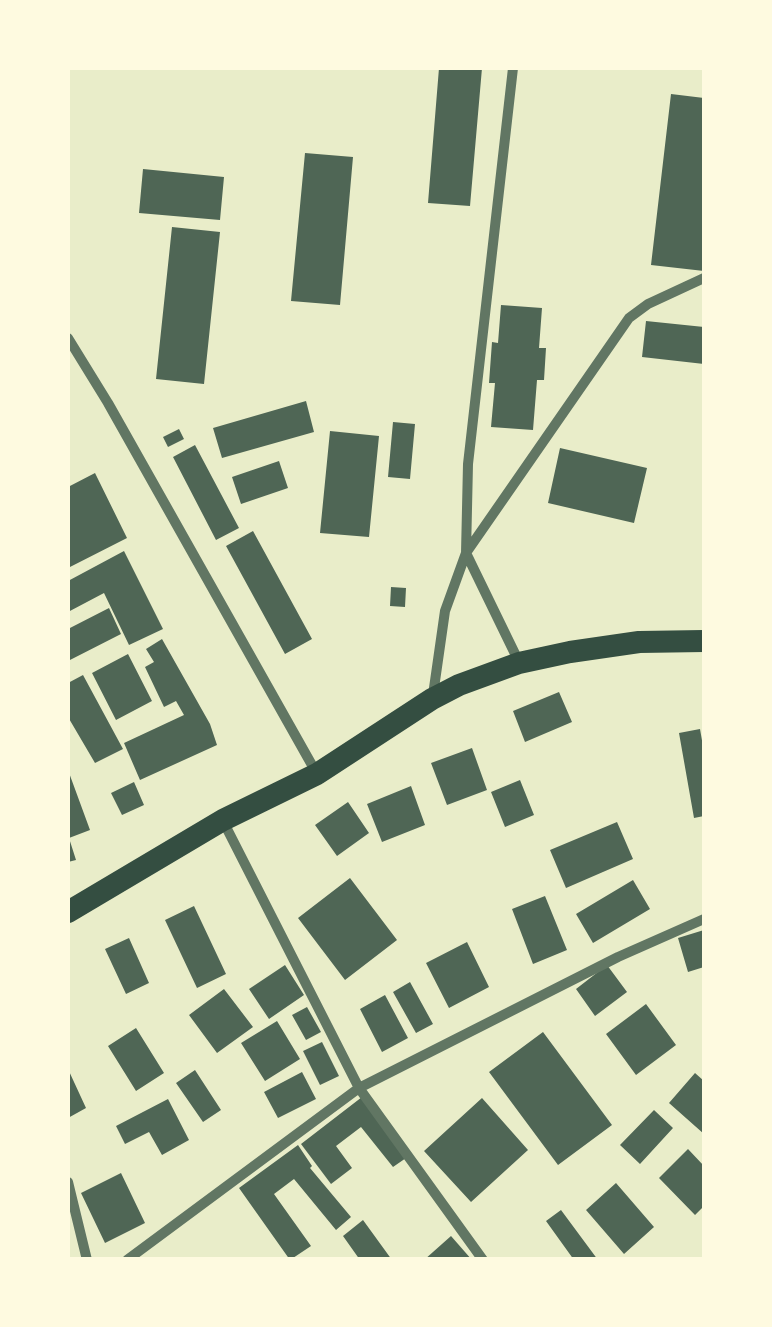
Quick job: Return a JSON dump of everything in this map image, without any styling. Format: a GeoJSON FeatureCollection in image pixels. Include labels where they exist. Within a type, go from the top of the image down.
{"type":"FeatureCollection","features":[{"type":"Feature","properties":{"kind":"main road"},"geometry":{"type":"LineString","coordinates":[[68,912],[223,820],[317,774],[432,699],[519,663],[639,642],[704,640]]}},
{"type":"Feature","properties":{"kind":"street"},"geometry":{"type":"LineString","coordinates":[[513,68],[468,464],[466,553],[519,663]]}},
{"type":"Feature","properties":{"kind":"street"},"geometry":{"type":"LineString","coordinates":[[432,699],[445,611],[466,553],[629,318],[648,304],[704,278]]}},
{"type":"Feature","properties":{"kind":"street"},"geometry":{"type":"LineString","coordinates":[[68,338],[317,774]]}},
{"type":"Feature","properties":{"kind":"street"},"geometry":{"type":"LineString","coordinates":[[223,820],[359,1088],[483,1260]]}},
{"type":"Feature","properties":{"kind":"street"},"geometry":{"type":"LineString","coordinates":[[127,1260],[359,1088],[618,957],[704,919]]}},
{"type":"Feature","properties":{"kind":"street"},"geometry":{"type":"LineString","coordinates":[[68,1182],[87,1260]]}},
{"type":"Feature","properties":{"kind":"building"},"geometry":{"type":"Polygon","coordinates":[[[439,68],[482,68],[470,206],[428,203],[439,68]]]}},
{"type":"Feature","properties":{"kind":"building"},"geometry":{"type":"Polygon","coordinates":[[[671,94],[704,98],[704,271],[651,265],[671,94]]]}},
{"type":"Feature","properties":{"kind":"building"},"geometry":{"type":"Polygon","coordinates":[[[305,153],[353,157],[340,305],[291,301],[305,153]]]}},
{"type":"Feature","properties":{"kind":"building"},"geometry":{"type":"Polygon","coordinates":[[[143,169],[224,177],[220,220],[139,213],[143,169]]]}},
{"type":"Feature","properties":{"kind":"building"},"geometry":{"type":"Polygon","coordinates":[[[172,227],[220,232],[204,384],[156,379],[172,227]]]}},
{"type":"Feature","properties":{"kind":"building"},"geometry":{"type":"Polygon","coordinates":[[[501,305],[542,308],[539,348],[546,348],[544,380],[537,380],[533,430],[491,427],[495,383],[489,383],[492,342],[498,343],[501,305]]]}},
{"type":"Feature","properties":{"kind":"building"},"geometry":{"type":"Polygon","coordinates":[[[646,321],[704,327],[704,364],[642,357],[646,321]]]}},
{"type":"Feature","properties":{"kind":"building"},"geometry":{"type":"Polygon","coordinates":[[[306,401],[314,432],[222,458],[213,428],[306,401]]]}},
{"type":"Feature","properties":{"kind":"building"},"geometry":{"type":"Polygon","coordinates":[[[393,422],[415,424],[410,479],[388,477],[393,422]]]}},
{"type":"Feature","properties":{"kind":"building"},"geometry":{"type":"Polygon","coordinates":[[[179,429],[184,439],[168,447],[163,437],[179,429]]]}},
{"type":"Feature","properties":{"kind":"building"},"geometry":{"type":"Polygon","coordinates":[[[330,431],[379,436],[369,537],[320,533],[330,431]]]}},
{"type":"Feature","properties":{"kind":"building"},"geometry":{"type":"Polygon","coordinates":[[[195,445],[239,528],[216,540],[173,457],[195,445]]]}},
{"type":"Feature","properties":{"kind":"building"},"geometry":{"type":"Polygon","coordinates":[[[560,448],[647,468],[634,523],[548,503],[560,448]]]}},
{"type":"Feature","properties":{"kind":"building"},"geometry":{"type":"Polygon","coordinates":[[[279,461],[288,488],[241,504],[232,477],[279,461]]]}},
{"type":"Feature","properties":{"kind":"building"},"geometry":{"type":"Polygon","coordinates":[[[95,473],[127,538],[68,568],[68,487],[95,473]]]}},
{"type":"Feature","properties":{"kind":"building"},"geometry":{"type":"Polygon","coordinates":[[[253,531],[312,639],[285,654],[226,546],[253,531]]]}},
{"type":"Feature","properties":{"kind":"building"},"geometry":{"type":"Polygon","coordinates":[[[124,551],[163,629],[129,645],[104,593],[68,612],[68,581],[124,551]]]}},
{"type":"Feature","properties":{"kind":"building"},"geometry":{"type":"Polygon","coordinates":[[[391,587],[406,588],[405,607],[390,606],[391,587]]]}},
{"type":"Feature","properties":{"kind":"building"},"geometry":{"type":"Polygon","coordinates":[[[109,608],[121,634],[68,661],[68,629],[109,608]]]}},
{"type":"Feature","properties":{"kind":"building"},"geometry":{"type":"Polygon","coordinates":[[[162,639],[210,724],[217,745],[140,780],[124,743],[184,715],[176,701],[164,707],[145,667],[154,662],[146,649],[162,639]]]}},
{"type":"Feature","properties":{"kind":"building"},"geometry":{"type":"Polygon","coordinates":[[[128,654],[152,701],[116,720],[92,673],[128,654]]]}},
{"type":"Feature","properties":{"kind":"building"},"geometry":{"type":"Polygon","coordinates":[[[83,675],[123,749],[95,763],[68,717],[68,683],[83,675]]]}},
{"type":"Feature","properties":{"kind":"building"},"geometry":{"type":"Polygon","coordinates":[[[559,692],[572,722],[525,742],[513,711],[559,692]]]}},
{"type":"Feature","properties":{"kind":"building"},"geometry":{"type":"Polygon","coordinates":[[[700,729],[704,816],[694,818],[679,733],[700,729]]]}},
{"type":"Feature","properties":{"kind":"building"},"geometry":{"type":"Polygon","coordinates":[[[472,748],[487,790],[447,805],[431,763],[472,748]]]}},
{"type":"Feature","properties":{"kind":"building"},"geometry":{"type":"Polygon","coordinates":[[[68,770],[90,830],[69,838],[76,860],[68,862],[68,770]]]}},
{"type":"Feature","properties":{"kind":"building"},"geometry":{"type":"Polygon","coordinates":[[[520,780],[534,815],[505,827],[491,792],[520,780]]]}},
{"type":"Feature","properties":{"kind":"building"},"geometry":{"type":"Polygon","coordinates":[[[134,782],[144,805],[122,815],[111,793],[134,782]]]}},
{"type":"Feature","properties":{"kind":"building"},"geometry":{"type":"Polygon","coordinates":[[[411,786],[425,825],[382,842],[367,804],[411,786]]]}},
{"type":"Feature","properties":{"kind":"building"},"geometry":{"type":"Polygon","coordinates":[[[348,802],[369,833],[337,856],[315,825],[348,802]]]}},
{"type":"Feature","properties":{"kind":"building"},"geometry":{"type":"Polygon","coordinates":[[[617,822],[633,859],[566,888],[550,850],[617,822]]]}},
{"type":"Feature","properties":{"kind":"building"},"geometry":{"type":"Polygon","coordinates":[[[350,878],[397,940],[345,980],[298,918],[350,878]]]}},
{"type":"Feature","properties":{"kind":"building"},"geometry":{"type":"Polygon","coordinates":[[[633,880],[650,909],[593,943],[576,914],[633,880]]]}},
{"type":"Feature","properties":{"kind":"building"},"geometry":{"type":"Polygon","coordinates":[[[545,896],[567,950],[533,964],[512,909],[545,896]]]}},
{"type":"Feature","properties":{"kind":"building"},"geometry":{"type":"Polygon","coordinates":[[[194,906],[226,974],[197,988],[165,920],[194,906]]]}},
{"type":"Feature","properties":{"kind":"building"},"geometry":{"type":"Polygon","coordinates":[[[704,930],[704,967],[688,972],[678,938],[704,930]]]}},
{"type":"Feature","properties":{"kind":"building"},"geometry":{"type":"Polygon","coordinates":[[[129,938],[149,983],[126,994],[105,949],[129,938]]]}},
{"type":"Feature","properties":{"kind":"building"},"geometry":{"type":"Polygon","coordinates":[[[467,942],[489,987],[449,1008],[426,963],[467,942]]]}},
{"type":"Feature","properties":{"kind":"building"},"geometry":{"type":"Polygon","coordinates":[[[285,965],[304,995],[269,1019],[249,989],[285,965]]]}},
{"type":"Feature","properties":{"kind":"building"},"geometry":{"type":"Polygon","coordinates":[[[607,965],[627,992],[595,1016],[576,989],[607,965]]]}},
{"type":"Feature","properties":{"kind":"building"},"geometry":{"type":"Polygon","coordinates":[[[410,982],[433,1024],[416,1033],[393,992],[410,982]]]}},
{"type":"Feature","properties":{"kind":"building"},"geometry":{"type":"Polygon","coordinates":[[[224,989],[253,1027],[217,1053],[189,1015],[224,989]]]}},
{"type":"Feature","properties":{"kind":"building"},"geometry":{"type":"Polygon","coordinates":[[[385,995],[408,1038],[382,1052],[360,1009],[385,995]]]}},
{"type":"Feature","properties":{"kind":"building"},"geometry":{"type":"Polygon","coordinates":[[[646,1004],[676,1045],[636,1075],[606,1034],[646,1004]]]}},
{"type":"Feature","properties":{"kind":"building"},"geometry":{"type":"Polygon","coordinates":[[[307,1007],[321,1032],[306,1040],[292,1015],[307,1007]]]}},
{"type":"Feature","properties":{"kind":"building"},"geometry":{"type":"Polygon","coordinates":[[[277,1021],[300,1059],[265,1081],[241,1043],[277,1021]]]}},
{"type":"Feature","properties":{"kind":"building"},"geometry":{"type":"Polygon","coordinates":[[[136,1028],[164,1073],[136,1091],[108,1046],[136,1028]]]}},
{"type":"Feature","properties":{"kind":"building"},"geometry":{"type":"Polygon","coordinates":[[[543,1032],[612,1125],[558,1165],[489,1072],[543,1032]]]}},
{"type":"Feature","properties":{"kind":"building"},"geometry":{"type":"Polygon","coordinates":[[[322,1042],[339,1076],[320,1085],[303,1051],[322,1042]]]}},
{"type":"Feature","properties":{"kind":"building"},"geometry":{"type":"Polygon","coordinates":[[[68,1069],[86,1108],[68,1118],[68,1069]]]}},
{"type":"Feature","properties":{"kind":"building"},"geometry":{"type":"Polygon","coordinates":[[[195,1070],[221,1110],[203,1122],[176,1083],[195,1070]]]}},
{"type":"Feature","properties":{"kind":"building"},"geometry":{"type":"Polygon","coordinates":[[[302,1072],[316,1099],[278,1118],[264,1092],[302,1072]]]}},
{"type":"Feature","properties":{"kind":"building"},"geometry":{"type":"Polygon","coordinates":[[[695,1073],[704,1081],[704,1134],[669,1103],[695,1073]]]}},
{"type":"Feature","properties":{"kind":"building"},"geometry":{"type":"Polygon","coordinates":[[[362,1097],[406,1158],[393,1167],[361,1127],[336,1146],[352,1168],[331,1184],[301,1144],[362,1097]]]}},
{"type":"Feature","properties":{"kind":"building"},"geometry":{"type":"Polygon","coordinates":[[[482,1098],[528,1150],[471,1202],[424,1151],[482,1098]]]}},
{"type":"Feature","properties":{"kind":"building"},"geometry":{"type":"Polygon","coordinates":[[[168,1099],[189,1140],[162,1155],[149,1132],[125,1144],[116,1126],[168,1099]]]}},
{"type":"Feature","properties":{"kind":"building"},"geometry":{"type":"Polygon","coordinates":[[[654,1110],[673,1128],[640,1164],[620,1145],[654,1110]]]}},
{"type":"Feature","properties":{"kind":"building"},"geometry":{"type":"Polygon","coordinates":[[[298,1145],[310,1168],[351,1217],[336,1230],[294,1179],[274,1194],[311,1246],[290,1260],[239,1188],[298,1145]]]}},
{"type":"Feature","properties":{"kind":"building"},"geometry":{"type":"Polygon","coordinates":[[[688,1149],[704,1166],[704,1206],[695,1215],[659,1178],[688,1149]]]}},
{"type":"Feature","properties":{"kind":"building"},"geometry":{"type":"Polygon","coordinates":[[[121,1173],[145,1223],[105,1243],[81,1193],[121,1173]]]}},
{"type":"Feature","properties":{"kind":"building"},"geometry":{"type":"Polygon","coordinates":[[[616,1183],[654,1227],[624,1254],[586,1210],[616,1183]]]}},
{"type":"Feature","properties":{"kind":"building"},"geometry":{"type":"Polygon","coordinates":[[[561,1210],[598,1260],[574,1260],[546,1221],[561,1210]]]}},
{"type":"Feature","properties":{"kind":"building"},"geometry":{"type":"Polygon","coordinates":[[[363,1220],[392,1260],[360,1260],[343,1236],[363,1220]]]}},
{"type":"Feature","properties":{"kind":"building"},"geometry":{"type":"Polygon","coordinates":[[[451,1236],[472,1260],[424,1260],[451,1236]]]}}]}
